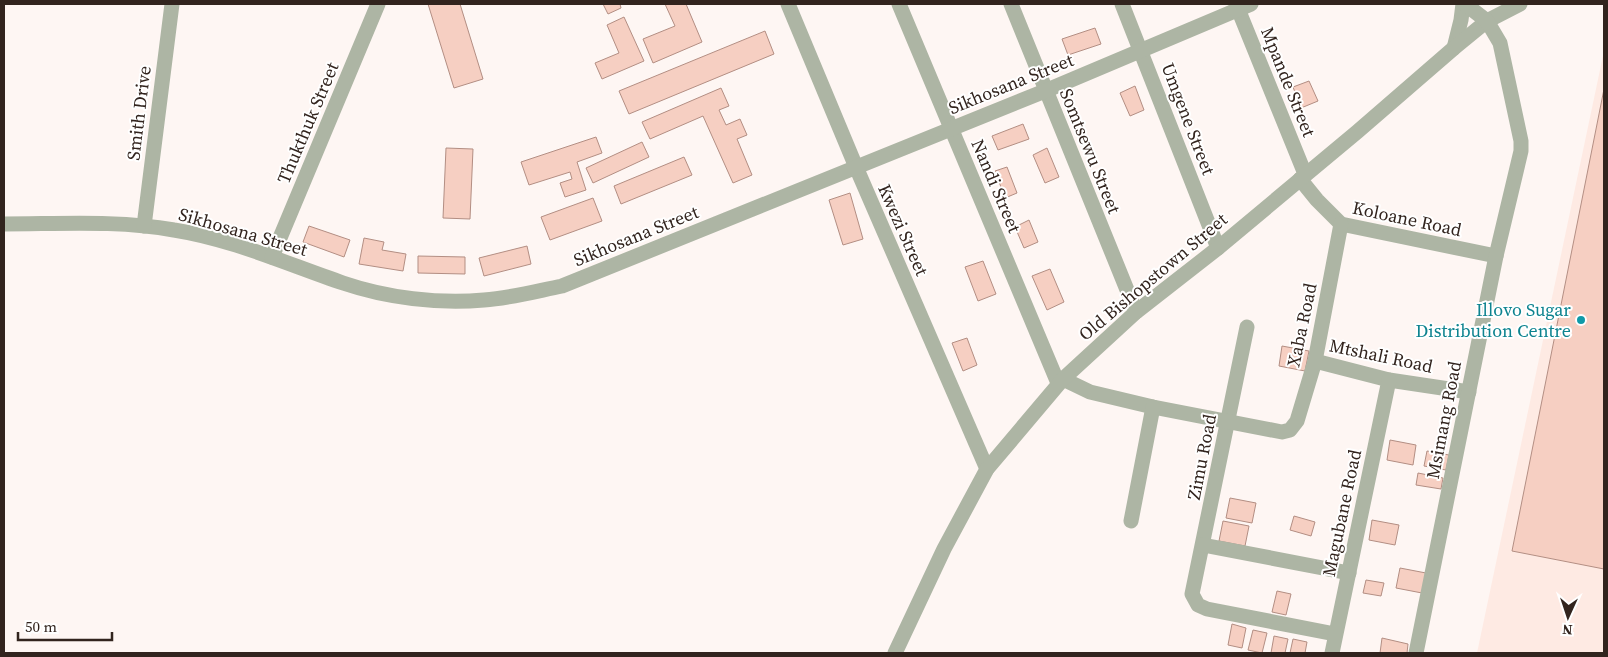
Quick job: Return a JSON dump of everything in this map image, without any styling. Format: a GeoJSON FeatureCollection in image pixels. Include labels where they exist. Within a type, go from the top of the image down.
{"type":"FeatureCollection","features":[{"type":"Feature","properties":{"kind":"street","name":"Smith Drive"},"geometry":{"type":"LineString","coordinates":[[144,226],[172,4]]}},
{"type":"Feature","properties":{"kind":"street","name":"Thukthuk Street"},"geometry":{"type":"LineString","coordinates":[[272,257],[378,4]]}},
{"type":"Feature","properties":{"kind":"street","name":"Kwezi Street"},"geometry":{"type":"LineString","coordinates":[[788,4],[856,167],[987,469]]}},
{"type":"Feature","properties":{"kind":"street","name":"Nandi Street"},"geometry":{"type":"LineString","coordinates":[[900,4],[951,128],[1061,381]]}},
{"type":"Feature","properties":{"kind":"street","name":"Somtsewu Street"},"geometry":{"type":"LineString","coordinates":[[1011,4],[1136,312]]}},
{"type":"Feature","properties":{"kind":"street","name":"Umgene Street"},"geometry":{"type":"LineString","coordinates":[[1122,4],[1218,248]]}},
{"type":"Feature","properties":{"kind":"street"},"geometry":{"type":"LineString","coordinates":[[1454,48],[1464,4],[1487,21]]}},
{"type":"Feature","properties":{"kind":"street","name":"Old Bishopstown Street"},"geometry":{"type":"LineString","coordinates":[[895,653],[944,550],[987,469],[1061,381],[1136,312],[1218,248],[1358,132],[1454,48],[1487,21],[1520,4]]}},
{"type":"Feature","properties":{"kind":"street","name":"Sikhosana Street"},"geometry":{"type":"LineString","coordinates":[[4,224],[117,224],[174,230],[208,237],[272,257],[344,284],[390,295],[440,300],[484,300],[522,295],[562,286],[1046,91],[1242,5]]}},
{"type":"Feature","properties":{"kind":"street","name":"Mpande Street"},"geometry":{"type":"LineString","coordinates":[[1242,5],[1302,177]]}},
{"type":"Feature","properties":{"kind":"street","name":"Msimang Road"},"geometry":{"type":"LineString","coordinates":[[1416,653],[1496,256],[1520,159],[1521,141],[1503,53],[1500,43],[1487,21]]}},
{"type":"Feature","properties":{"kind":"street","name":"Koloane Road"},"geometry":{"type":"LineString","coordinates":[[1302,177],[1317,200],[1341,224],[1496,256]]}},
{"type":"Feature","properties":{"kind":"street","name":"Xaba Road"},"geometry":{"type":"LineString","coordinates":[[1228,422],[1282,432],[1290,430],[1297,421],[1316,361],[1341,224]]}},
{"type":"Feature","properties":{"kind":"street","name":"Zimu Road"},"geometry":{"type":"LineString","coordinates":[[1247,327],[1192,594],[1198,605],[1207,609],[1335,634]]}},
{"type":"Feature","properties":{"kind":"street","name":"Mtshali Road"},"geometry":{"type":"LineString","coordinates":[[1316,361],[1389,380],[1469,392]]}},
{"type":"Feature","properties":{"kind":"street","name":"Magubane Road"},"geometry":{"type":"LineString","coordinates":[[1332,653],[1389,380]]}},
{"type":"Feature","properties":{"kind":"street"},"geometry":{"type":"LineString","coordinates":[[1061,381],[1090,392],[1228,422]]}},
{"type":"Feature","properties":{"kind":"street"},"geometry":{"type":"LineString","coordinates":[[1131,521],[1153,407]]}},
{"type":"Feature","properties":{"kind":"street"},"geometry":{"type":"LineString","coordinates":[[1203,545],[1349,572]]}},
{"type":"Feature","properties":{"kind":"shaded area"},"geometry":{"type":"Polygon","coordinates":[[[1604,51],[1604,653],[1477,653],[1604,51]]]}},
{"type":"Feature","properties":{"kind":"building"},"geometry":{"type":"Polygon","coordinates":[[[428,4],[460,4],[483,79],[454,88],[428,4]]]}},
{"type":"Feature","properties":{"kind":"building"},"geometry":{"type":"Polygon","coordinates":[[[603,4],[620,4],[621,8],[608,14],[603,4]]]}},
{"type":"Feature","properties":{"kind":"building"},"geometry":{"type":"Polygon","coordinates":[[[665,4],[686,4],[702,42],[653,63],[643,39],[675,26],[665,4]]]}},
{"type":"Feature","properties":{"kind":"building"},"geometry":{"type":"Polygon","coordinates":[[[624,17],[644,61],[602,79],[595,63],[619,53],[607,25],[624,17]]]}},
{"type":"Feature","properties":{"kind":"building"},"geometry":{"type":"Polygon","coordinates":[[[1095,28],[1101,44],[1068,55],[1062,39],[1095,28]]]}},
{"type":"Feature","properties":{"kind":"building"},"geometry":{"type":"Polygon","coordinates":[[[765,31],[774,54],[629,114],[619,91],[765,31]]]}},
{"type":"Feature","properties":{"kind":"building"},"geometry":{"type":"Polygon","coordinates":[[[1309,81],[1318,101],[1301,108],[1293,87],[1309,81]]]}},
{"type":"Feature","properties":{"kind":"building"},"geometry":{"type":"Polygon","coordinates":[[[1135,86],[1144,110],[1130,116],[1120,93],[1135,86]]]}},
{"type":"Feature","properties":{"kind":"building"},"geometry":{"type":"Polygon","coordinates":[[[721,88],[729,106],[719,110],[726,125],[740,119],[747,135],[737,139],[752,175],[733,183],[703,116],[650,139],[642,122],[721,88]]]}},
{"type":"Feature","properties":{"kind":"building","name":"Illovo Sugar Distribution Centre"},"geometry":{"type":"Polygon","coordinates":[[[1604,89],[1604,569],[1512,551],[1604,89]]]}},
{"type":"Feature","properties":{"kind":"building"},"geometry":{"type":"Polygon","coordinates":[[[1023,124],[1029,139],[998,150],[992,136],[1023,124]]]}},
{"type":"Feature","properties":{"kind":"building"},"geometry":{"type":"Polygon","coordinates":[[[596,137],[602,153],[577,162],[586,190],[565,197],[560,183],[572,179],[570,172],[529,185],[521,162],[596,137]]]}},
{"type":"Feature","properties":{"kind":"building"},"geometry":{"type":"Polygon","coordinates":[[[642,142],[649,157],[593,183],[586,168],[642,142]]]}},
{"type":"Feature","properties":{"kind":"building"},"geometry":{"type":"Polygon","coordinates":[[[446,148],[473,149],[470,219],[443,218],[446,148]]]}},
{"type":"Feature","properties":{"kind":"building"},"geometry":{"type":"Polygon","coordinates":[[[1047,148],[1059,177],[1045,183],[1033,155],[1047,148]]]}},
{"type":"Feature","properties":{"kind":"building"},"geometry":{"type":"Polygon","coordinates":[[[684,157],[692,175],[621,204],[614,186],[684,157]]]}},
{"type":"Feature","properties":{"kind":"building"},"geometry":{"type":"Polygon","coordinates":[[[1007,167],[1017,193],[1005,198],[995,171],[1007,167]]]}},
{"type":"Feature","properties":{"kind":"building"},"geometry":{"type":"Polygon","coordinates":[[[850,193],[863,239],[843,245],[829,200],[850,193]]]}},
{"type":"Feature","properties":{"kind":"building"},"geometry":{"type":"Polygon","coordinates":[[[593,198],[602,221],[550,240],[541,217],[593,198]]]}},
{"type":"Feature","properties":{"kind":"building"},"geometry":{"type":"Polygon","coordinates":[[[1029,220],[1038,242],[1024,248],[1015,227],[1029,220]]]}},
{"type":"Feature","properties":{"kind":"building"},"geometry":{"type":"Polygon","coordinates":[[[309,226],[350,240],[344,257],[303,242],[309,226]]]}},
{"type":"Feature","properties":{"kind":"building"},"geometry":{"type":"Polygon","coordinates":[[[364,238],[384,242],[382,250],[406,254],[403,271],[359,264],[364,238]]]}},
{"type":"Feature","properties":{"kind":"building"},"geometry":{"type":"Polygon","coordinates":[[[527,246],[531,264],[484,276],[479,258],[527,246]]]}},
{"type":"Feature","properties":{"kind":"building"},"geometry":{"type":"Polygon","coordinates":[[[418,256],[465,257],[465,274],[418,273],[418,256]]]}},
{"type":"Feature","properties":{"kind":"building"},"geometry":{"type":"Polygon","coordinates":[[[983,261],[996,294],[978,301],[965,267],[983,261]]]}},
{"type":"Feature","properties":{"kind":"building"},"geometry":{"type":"Polygon","coordinates":[[[1050,269],[1064,302],[1047,310],[1032,276],[1050,269]]]}},
{"type":"Feature","properties":{"kind":"building"},"geometry":{"type":"Polygon","coordinates":[[[967,338],[977,365],[963,371],[952,343],[967,338]]]}},
{"type":"Feature","properties":{"kind":"building"},"geometry":{"type":"Polygon","coordinates":[[[1282,346],[1309,351],[1305,371],[1279,366],[1282,346]]]}},
{"type":"Feature","properties":{"kind":"building"},"geometry":{"type":"Polygon","coordinates":[[[1390,440],[1416,445],[1413,465],[1387,460],[1390,440]]]}},
{"type":"Feature","properties":{"kind":"building"},"geometry":{"type":"Polygon","coordinates":[[[1427,451],[1449,455],[1446,470],[1424,466],[1427,451]]]}},
{"type":"Feature","properties":{"kind":"building"},"geometry":{"type":"Polygon","coordinates":[[[1418,473],[1443,478],[1441,489],[1416,485],[1418,473]]]}},
{"type":"Feature","properties":{"kind":"building"},"geometry":{"type":"Polygon","coordinates":[[[1230,498],[1256,503],[1252,523],[1226,518],[1230,498]]]}},
{"type":"Feature","properties":{"kind":"building"},"geometry":{"type":"Polygon","coordinates":[[[1294,516],[1315,522],[1311,536],[1290,530],[1294,516]]]}},
{"type":"Feature","properties":{"kind":"building"},"geometry":{"type":"Polygon","coordinates":[[[1372,520],[1399,525],[1395,545],[1369,540],[1372,520]]]}},
{"type":"Feature","properties":{"kind":"building"},"geometry":{"type":"Polygon","coordinates":[[[1223,521],[1249,526],[1245,546],[1219,541],[1223,521]]]}},
{"type":"Feature","properties":{"kind":"building"},"geometry":{"type":"Polygon","coordinates":[[[1400,568],[1426,573],[1422,593],[1396,588],[1400,568]]]}},
{"type":"Feature","properties":{"kind":"building"},"geometry":{"type":"Polygon","coordinates":[[[1366,580],[1384,583],[1381,596],[1363,593],[1366,580]]]}},
{"type":"Feature","properties":{"kind":"building"},"geometry":{"type":"Polygon","coordinates":[[[1277,591],[1291,594],[1286,615],[1272,612],[1277,591]]]}},
{"type":"Feature","properties":{"kind":"building"},"geometry":{"type":"Polygon","coordinates":[[[1232,624],[1246,628],[1242,648],[1228,645],[1232,624]]]}},
{"type":"Feature","properties":{"kind":"building"},"geometry":{"type":"Polygon","coordinates":[[[1253,630],[1267,633],[1262,653],[1248,650],[1253,630]]]}},
{"type":"Feature","properties":{"kind":"building"},"geometry":{"type":"Polygon","coordinates":[[[1274,636],[1288,639],[1285,653],[1271,653],[1274,636]]]}},
{"type":"Feature","properties":{"kind":"building"},"geometry":{"type":"Polygon","coordinates":[[[1382,638],[1408,644],[1407,653],[1380,653],[1382,638]]]}},
{"type":"Feature","properties":{"kind":"building"},"geometry":{"type":"Polygon","coordinates":[[[1293,639],[1307,642],[1305,653],[1290,653],[1293,639]]]}},
{"type":"Feature","properties":{"kind":"place","name":"Illovo Sugar Distribution Centre"},"geometry":{"type":"Point","coordinates":[1581,320]}}]}
